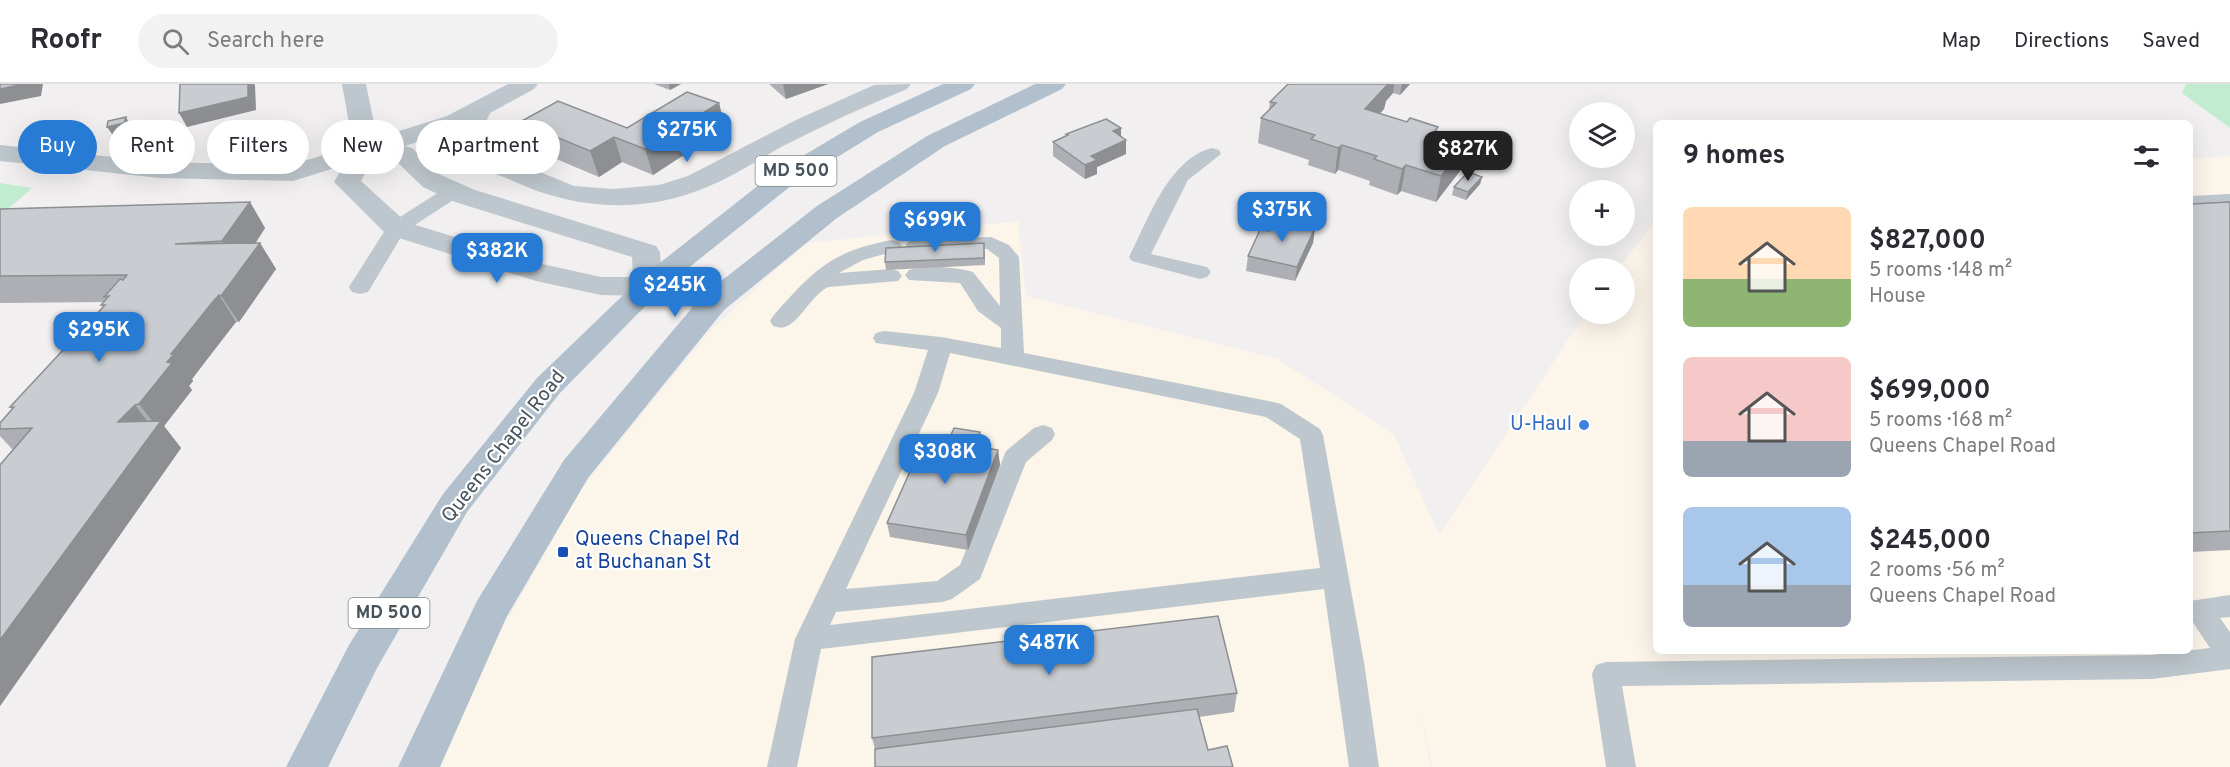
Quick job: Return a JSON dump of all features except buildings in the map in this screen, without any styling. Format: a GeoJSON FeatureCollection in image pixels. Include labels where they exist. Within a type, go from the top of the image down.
{"type":"FeatureCollection","features":[{"type":"Feature","properties":{"kind":"main road","name":"Queens Chapel Road"},"geometry":{"type":"LineString","coordinates":[[307,767],[363,657],[455,503],[548,386],[648,287],[783,179],[869,127],[963,84]]}},
{"type":"Feature","properties":{"kind":"main road","name":"MD 500"},"geometry":{"type":"LineString","coordinates":[[419,767],[490,612],[576,469],[713,303],[827,212],[936,141],[1054,84]]}},
{"type":"Feature","properties":{"kind":"street"},"geometry":{"type":"LineString","coordinates":[[354,84],[361,120]]}},
{"type":"Feature","properties":{"kind":"street"},"geometry":{"type":"LineString","coordinates":[[404,137],[456,122],[526,84]]}},
{"type":"Feature","properties":{"kind":"street"},"geometry":{"type":"LineString","coordinates":[[480,108],[464,145],[475,154],[566,193],[587,197],[621,198],[677,191],[715,175],[845,106],[899,84]]}},
{"type":"Feature","properties":{"kind":"street"},"geometry":{"type":"LineString","coordinates":[[0,153],[160,170],[293,173],[321,163]]}},
{"type":"Feature","properties":{"kind":"street"},"geometry":{"type":"LineString","coordinates":[[404,154],[432,181],[454,191],[646,252],[648,287]]}},
{"type":"Feature","properties":{"kind":"street"},"geometry":{"type":"LineString","coordinates":[[351,174],[347,182],[396,228],[536,272],[601,286],[648,287],[713,303]]}},
{"type":"Feature","properties":{"kind":"lane"},"geometry":{"type":"LineString","coordinates":[[1200,272],[1139,257],[1180,177],[1212,154]]}},
{"type":"Feature","properties":{"kind":"lane"},"geometry":{"type":"LineString","coordinates":[[360,287],[396,228],[454,191]]}},
{"type":"Feature","properties":{"kind":"lane"},"geometry":{"type":"LineString","coordinates":[[2193,202],[2230,200]]}},
{"type":"Feature","properties":{"kind":"lane"},"geometry":{"type":"LineString","coordinates":[[916,245],[991,243],[1002,249],[1009,257],[1013,358]]}},
{"type":"Feature","properties":{"kind":"lane"},"geometry":{"type":"LineString","coordinates":[[781,321],[832,266],[858,253],[892,246]]}},
{"type":"Feature","properties":{"kind":"lane"},"geometry":{"type":"LineString","coordinates":[[916,275],[966,278],[978,291],[986,306],[1012,326]]}},
{"type":"Feature","properties":{"kind":"lane"},"geometry":{"type":"LineString","coordinates":[[808,290],[824,281],[891,276]]}},
{"type":"Feature","properties":{"kind":"lane"},"geometry":{"type":"LineString","coordinates":[[884,338],[941,344],[1273,410],[1311,435],[1350,662],[1364,767]]}},
{"type":"Feature","properties":{"kind":"lane"},"geometry":{"type":"LineString","coordinates":[[782,767],[809,639],[926,393],[941,344]]}},
{"type":"Feature","properties":{"kind":"lane"},"geometry":{"type":"LineString","coordinates":[[827,602],[942,591],[970,572],[1015,457],[1043,434]]}},
{"type":"Feature","properties":{"kind":"lane"},"geometry":{"type":"LineString","coordinates":[[809,639],[1335,577]]}},
{"type":"Feature","properties":{"kind":"lane"},"geometry":{"type":"LineString","coordinates":[[1621,767],[1606,674],[1820,661],[2152,668],[2230,656],[2199,609],[2230,606]]}},
{"type":"Feature","properties":{"kind":"shaded area"},"geometry":{"type":"Polygon","coordinates":[[[2230,156],[2230,767],[1432,767],[1421,713],[1430,767],[440,767],[466,693],[580,491],[708,333],[773,272],[808,243],[1018,221],[1026,296],[1278,359],[1394,434],[1439,535],[1578,324],[1635,324],[1635,258],[1627,258],[1653,224],[1653,654],[2193,654],[2193,159],[2230,156]]]}},
{"type":"Feature","properties":{"kind":"green space"},"geometry":{"type":"Polygon","coordinates":[[[2186,84],[2230,84],[2230,128],[2182,93],[2186,84]]]}},
{"type":"Feature","properties":{"kind":"green space"},"geometry":{"type":"Polygon","coordinates":[[[0,183],[32,188],[0,216],[0,183]]]}},
{"type":"Feature","properties":{"kind":"place","name":"U-Haul"},"geometry":{"type":"Point","coordinates":[1584,425]}},
{"type":"Feature","properties":{"kind":"place","name":"Queens Chapel Rd at Buchanan St"},"geometry":{"type":"Point","coordinates":[563,552]}}]}
